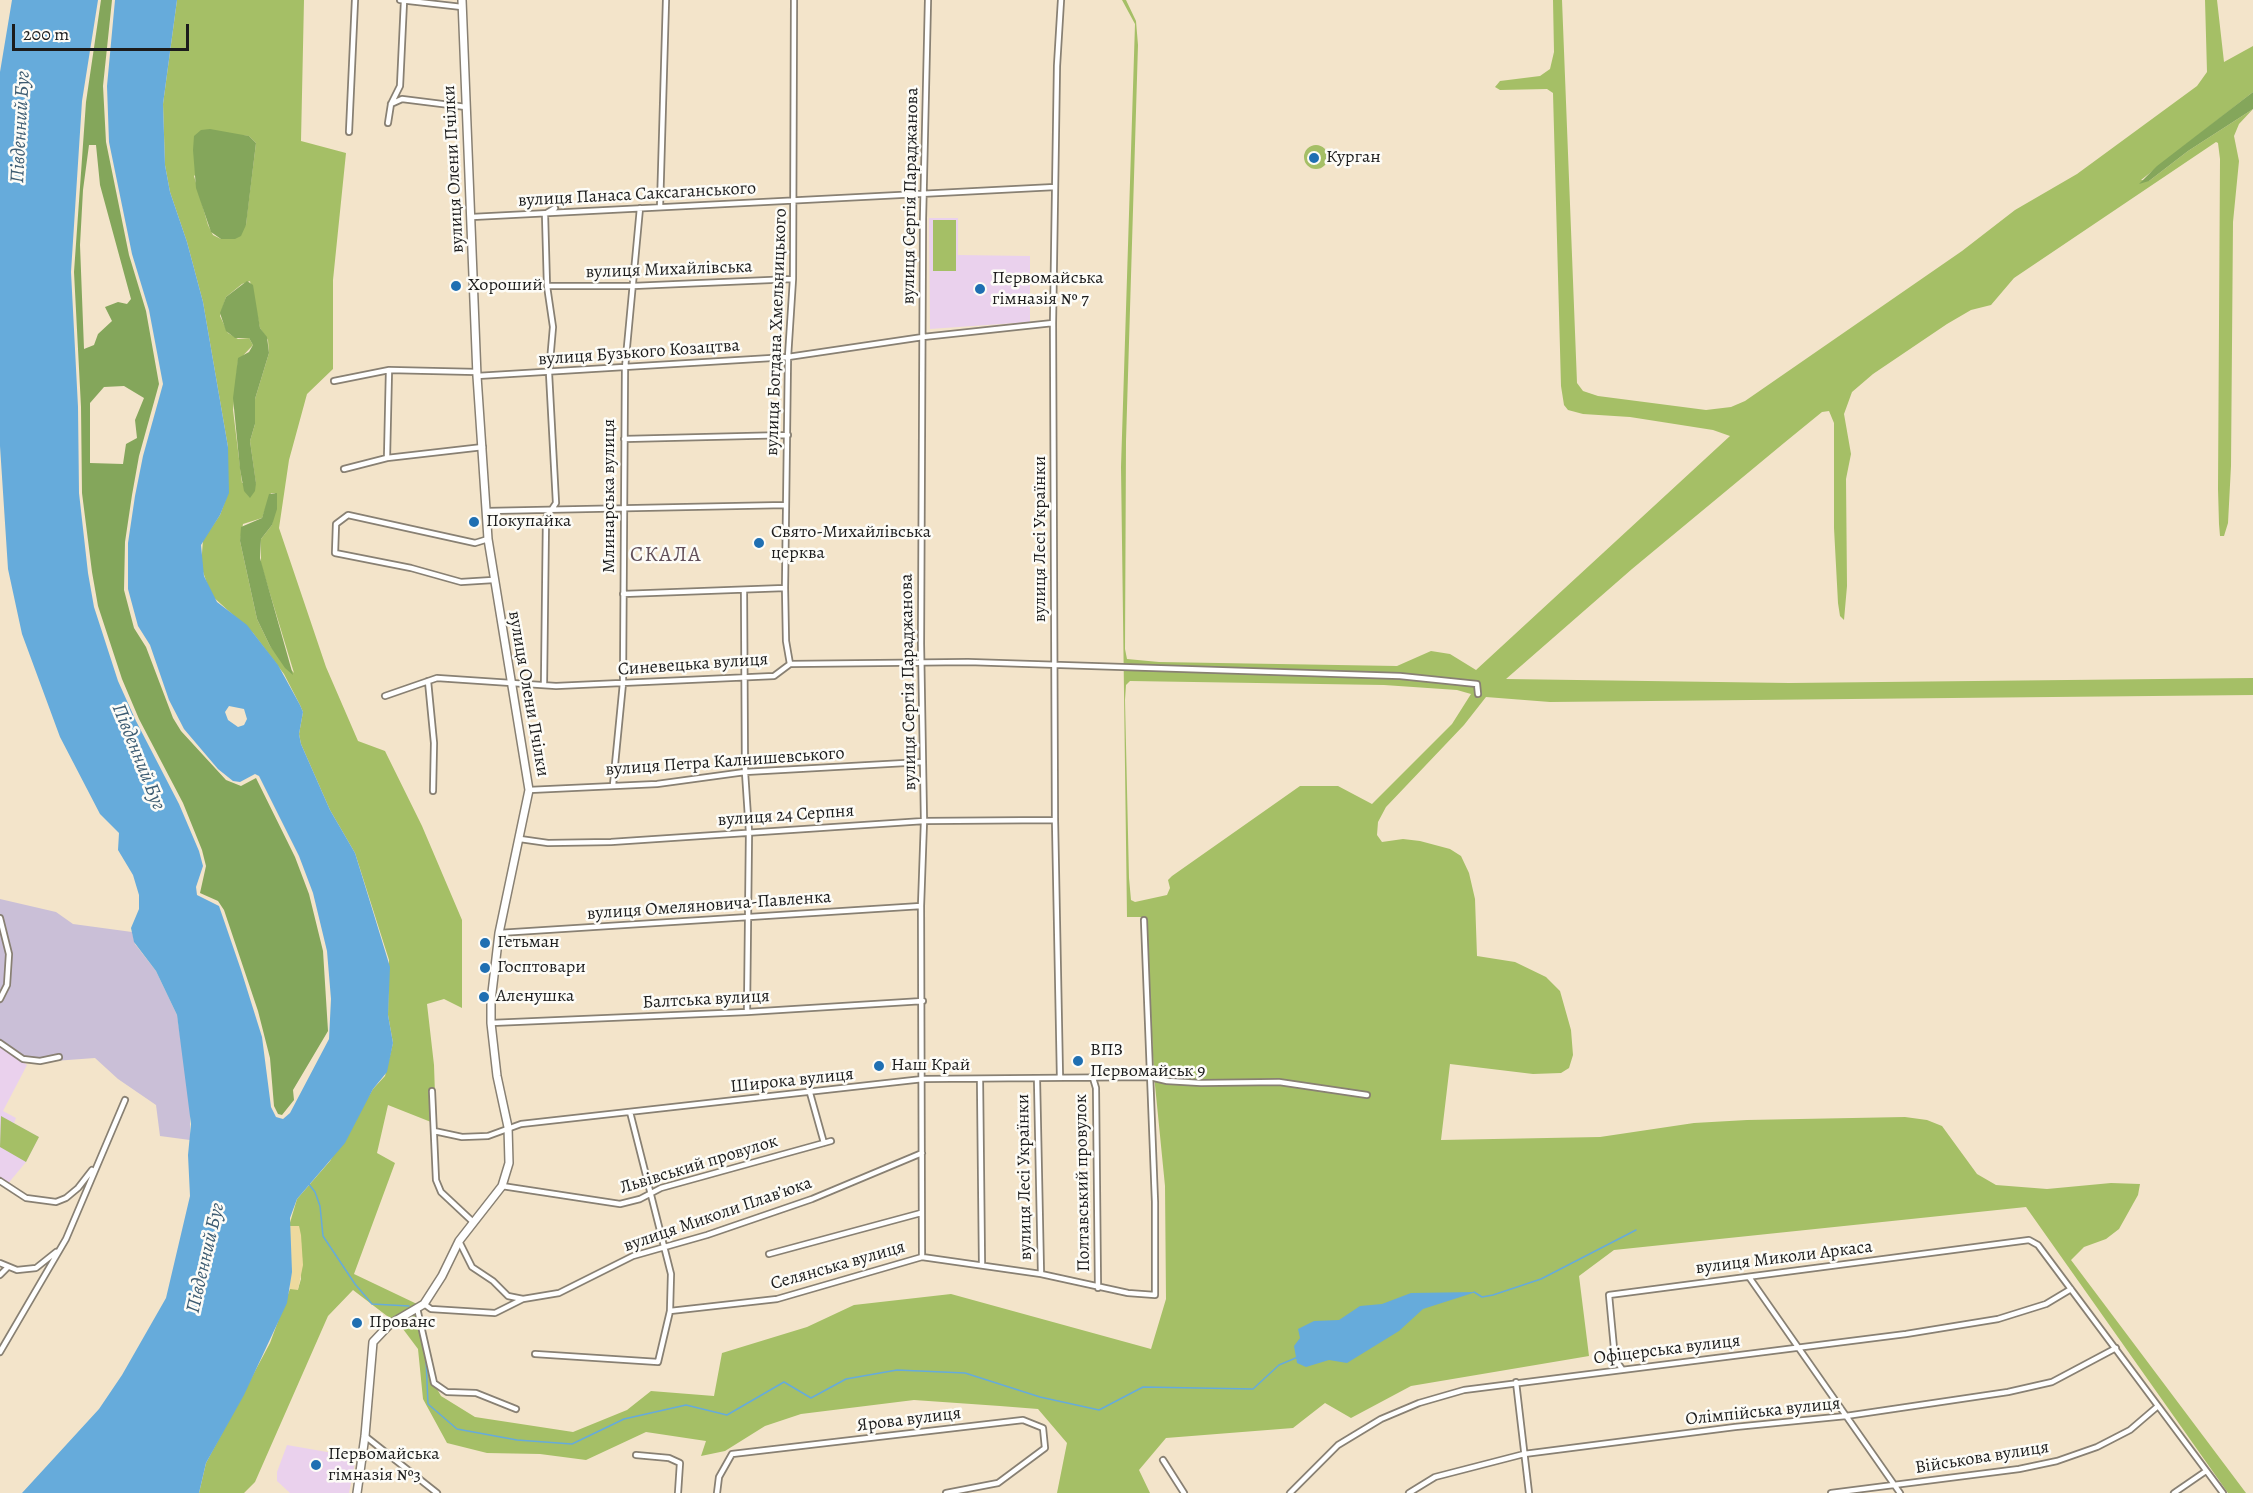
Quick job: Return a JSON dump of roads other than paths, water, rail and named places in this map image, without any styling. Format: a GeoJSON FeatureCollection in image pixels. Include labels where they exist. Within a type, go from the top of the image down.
{"type":"FeatureCollection","features":[{"type":"Feature","properties":{"kind":"street"},"geometry":{"type":"LineString","coordinates":[[350,132],[355,0]]}},
{"type":"Feature","properties":{"kind":"street"},"geometry":{"type":"LineString","coordinates":[[388,123],[392,104],[400,86],[402,0],[462,4]]}},
{"type":"Feature","properties":{"kind":"street"},"geometry":{"type":"LineString","coordinates":[[660,207],[666,0]]}},
{"type":"Feature","properties":{"kind":"street","name":"вулиця Богдана Хмельницького"},"geometry":{"type":"LineString","coordinates":[[790,664],[786,640],[785,588],[788,357],[793,279],[794,0]]}},
{"type":"Feature","properties":{"kind":"street","name":"вулиця Сергія Параджанова"},"geometry":{"type":"LineString","coordinates":[[922,1257],[923,336],[928,0]]}},
{"type":"Feature","properties":{"kind":"street","name":"вулиця Лесі Українки"},"geometry":{"type":"LineString","coordinates":[[1060,1078],[1054,820],[1053,323],[1061,0]]}},
{"type":"Feature","properties":{"kind":"street","name":"вулиця Олени Пчілки"},"geometry":{"type":"LineString","coordinates":[[357,1493],[365,1436],[373,1342],[390,1324],[421,1306],[442,1276],[459,1241],[472,1221],[502,1186],[509,1163],[508,1127],[490,1023],[499,933],[529,790],[488,539],[477,374],[462,4]]}},
{"type":"Feature","properties":{"kind":"street"},"geometry":{"type":"LineString","coordinates":[[392,104],[402,99],[466,107]]}},
{"type":"Feature","properties":{"kind":"street","name":"вулиця Панаса Саксаганського"},"geometry":{"type":"LineString","coordinates":[[472,217],[924,195],[1055,186]]}},
{"type":"Feature","properties":{"kind":"street"},"geometry":{"type":"LineString","coordinates":[[544,684],[546,518],[556,503],[549,373],[553,327],[547,286],[545,214],[555,208]]}},
{"type":"Feature","properties":{"kind":"street","name":"Млинарська вулиця"},"geometry":{"type":"LineString","coordinates":[[614,785],[623,683],[625,368],[640,208]]}},
{"type":"Feature","properties":{"kind":"street","name":"вулиця Михайлівська"},"geometry":{"type":"LineString","coordinates":[[547,286],[633,286],[793,279]]}},
{"type":"Feature","properties":{"kind":"street","name":"вулиця Бузького Козацтва"},"geometry":{"type":"LineString","coordinates":[[477,374],[549,373],[788,357],[923,336],[1053,323]]}},
{"type":"Feature","properties":{"kind":"street"},"geometry":{"type":"LineString","coordinates":[[387,458],[390,370]]}},
{"type":"Feature","properties":{"kind":"street"},"geometry":{"type":"LineString","coordinates":[[334,381],[390,370],[477,374]]}},
{"type":"Feature","properties":{"kind":"street"},"geometry":{"type":"LineString","coordinates":[[624,439],[788,435]]}},
{"type":"Feature","properties":{"kind":"street"},"geometry":{"type":"LineString","coordinates":[[344,470],[387,458],[483,447]]}},
{"type":"Feature","properties":{"kind":"street"},"geometry":{"type":"LineString","coordinates":[[487,511],[786,505]]}},
{"type":"Feature","properties":{"kind":"street"},"geometry":{"type":"LineString","coordinates":[[488,539],[475,543],[366,517],[348,515],[336,524],[334,553],[423,571],[461,582],[493,580]]}},
{"type":"Feature","properties":{"kind":"street"},"geometry":{"type":"LineString","coordinates":[[623,594],[785,588]]}},
{"type":"Feature","properties":{"kind":"street"},"geometry":{"type":"LineString","coordinates":[[744,590],[747,676],[745,772],[749,832],[747,1012]]}},
{"type":"Feature","properties":{"kind":"street","name":"Синевецька вулиця"},"geometry":{"type":"LineString","coordinates":[[385,696],[437,678],[544,684],[623,683],[774,676],[790,664],[968,662],[1400,676],[1477,684],[1478,694]]}},
{"type":"Feature","properties":{"kind":"street"},"geometry":{"type":"LineString","coordinates":[[428,681],[434,743],[433,791]]}},
{"type":"Feature","properties":{"kind":"street","name":"вулиця Петра Калнишевського"},"geometry":{"type":"LineString","coordinates":[[529,790],[657,784],[745,772],[923,762]]}},
{"type":"Feature","properties":{"kind":"street","name":"вулиця 24 Серпня"},"geometry":{"type":"LineString","coordinates":[[520,839],[548,843],[611,842],[924,821],[1054,820]]}},
{"type":"Feature","properties":{"kind":"street","name":"вулиця Омеляновича-Павленка"},"geometry":{"type":"LineString","coordinates":[[499,933],[921,906]]}},
{"type":"Feature","properties":{"kind":"street"},"geometry":{"type":"LineString","coordinates":[[0,918],[9,954],[7,985],[0,999]]}},
{"type":"Feature","properties":{"kind":"street"},"geometry":{"type":"LineString","coordinates":[[1144,920],[1150,1077]]}},
{"type":"Feature","properties":{"kind":"street","name":"Балтська вулиця"},"geometry":{"type":"LineString","coordinates":[[490,1023],[747,1012],[923,1001]]}},
{"type":"Feature","properties":{"kind":"street"},"geometry":{"type":"LineString","coordinates":[[0,1042],[23,1059],[40,1061],[59,1057]]}},
{"type":"Feature","properties":{"kind":"street","name":"Широка вулиця"},"geometry":{"type":"LineString","coordinates":[[434,1131],[462,1137],[488,1136],[508,1127],[923,1079],[1150,1077],[1167,1082],[1279,1082],[1367,1095]]}},
{"type":"Feature","properties":{"kind":"street","name":"Селянська вулиця"},"geometry":{"type":"LineString","coordinates":[[670,1311],[777,1299],[922,1257],[982,1264],[1041,1274],[1098,1288],[1155,1295],[1155,1202],[1150,1077]]}},
{"type":"Feature","properties":{"kind":"street","name":"Полтавський провулок"},"geometry":{"type":"LineString","coordinates":[[1093,1078],[1096,1088],[1098,1288]]}},
{"type":"Feature","properties":{"kind":"street"},"geometry":{"type":"LineString","coordinates":[[980,1079],[982,1264]]}},
{"type":"Feature","properties":{"kind":"street","name":"вулиця Лесі Українки"},"geometry":{"type":"LineString","coordinates":[[1037,1079],[1041,1274]]}},
{"type":"Feature","properties":{"kind":"street"},"geometry":{"type":"LineString","coordinates":[[432,1091],[438,1186],[441,1192],[472,1221]]}},
{"type":"Feature","properties":{"kind":"street"},"geometry":{"type":"LineString","coordinates":[[810,1093],[824,1143]]}},
{"type":"Feature","properties":{"kind":"street"},"geometry":{"type":"LineString","coordinates":[[0,1181],[26,1198],[56,1202],[66,1198],[88,1178],[125,1100]]}},
{"type":"Feature","properties":{"kind":"street"},"geometry":{"type":"LineString","coordinates":[[535,1354],[658,1362],[670,1311],[671,1274],[630,1112]]}},
{"type":"Feature","properties":{"kind":"street","name":"Львівський провулок"},"geometry":{"type":"LineString","coordinates":[[502,1186],[620,1204],[640,1199],[649,1192],[831,1141]]}},
{"type":"Feature","properties":{"kind":"street","name":"вулиця Миколи Плавʼюка"},"geometry":{"type":"LineString","coordinates":[[421,1306],[431,1309],[495,1313],[524,1299],[560,1293],[633,1256],[812,1199],[922,1153]]}},
{"type":"Feature","properties":{"kind":"street"},"geometry":{"type":"LineString","coordinates":[[0,1352],[66,1239],[88,1191],[97,1161]]}},
{"type":"Feature","properties":{"kind":"street"},"geometry":{"type":"LineString","coordinates":[[0,1192],[6,1186]]}},
{"type":"Feature","properties":{"kind":"street"},"geometry":{"type":"LineString","coordinates":[[769,1254],[921,1213]]}},
{"type":"Feature","properties":{"kind":"street"},"geometry":{"type":"LineString","coordinates":[[0,1263],[17,1270],[36,1268],[52,1256],[66,1239]]}},
{"type":"Feature","properties":{"kind":"street","name":"вулиця Миколи Аркаса"},"geometry":{"type":"LineString","coordinates":[[1622,1369],[1615,1359],[1609,1295],[2029,1240],[2038,1245],[2071,1289]]}},
{"type":"Feature","properties":{"kind":"street"},"geometry":{"type":"LineString","coordinates":[[459,1241],[472,1267],[493,1281],[508,1296],[524,1299]]}},
{"type":"Feature","properties":{"kind":"street"},"geometry":{"type":"LineString","coordinates":[[0,1275],[8,1267]]}},
{"type":"Feature","properties":{"kind":"street"},"geometry":{"type":"LineString","coordinates":[[1749,1277],[1900,1493]]}},
{"type":"Feature","properties":{"kind":"street"},"geometry":{"type":"LineString","coordinates":[[2071,1289],[2223,1493]]}},
{"type":"Feature","properties":{"kind":"street","name":"Офіцерська вулиця"},"geometry":{"type":"LineString","coordinates":[[1290,1493],[1338,1445],[1381,1419],[1419,1403],[1464,1390],[1998,1319],[2046,1304],[2071,1289]]}},
{"type":"Feature","properties":{"kind":"street"},"geometry":{"type":"LineString","coordinates":[[421,1306],[434,1383],[447,1392],[476,1393],[516,1409]]}},
{"type":"Feature","properties":{"kind":"street","name":"Олімпійська вулиця"},"geometry":{"type":"LineString","coordinates":[[1409,1493],[1435,1477],[1524,1454],[1735,1427],[1846,1416],[2007,1392],[2052,1382],[2116,1348]]}},
{"type":"Feature","properties":{"kind":"street"},"geometry":{"type":"LineString","coordinates":[[1516,1382],[1529,1493]]}},
{"type":"Feature","properties":{"kind":"street","name":"Військова вулиця"},"geometry":{"type":"LineString","coordinates":[[1831,1493],[2019,1469],[2057,1461],[2097,1447],[2130,1430],[2158,1406]]}},
{"type":"Feature","properties":{"kind":"street","name":"Ярова вулиця"},"geometry":{"type":"LineString","coordinates":[[717,1493],[719,1477],[732,1454],[1023,1420],[1043,1428],[1045,1448],[1024,1461],[998,1483],[946,1493]]}},
{"type":"Feature","properties":{"kind":"street"},"geometry":{"type":"LineString","coordinates":[[365,1436],[437,1493]]}},
{"type":"Feature","properties":{"kind":"street"},"geometry":{"type":"LineString","coordinates":[[636,1455],[669,1458],[680,1463],[678,1493]]}},
{"type":"Feature","properties":{"kind":"street"},"geometry":{"type":"LineString","coordinates":[[1163,1460],[1184,1493]]}},
{"type":"Feature","properties":{"kind":"street"},"geometry":{"type":"LineString","coordinates":[[2174,1493],[2206,1471]]}},
{"type":"Feature","properties":{"kind":"water","name":"Південний Буг"},"geometry":{"type":"Polygon","coordinates":[[[12,0],[98,0],[82,101],[71,272],[78,407],[79,493],[88,573],[94,607],[118,681],[179,804],[199,851],[203,866],[196,887],[197,895],[219,906],[262,1037],[271,1107],[276,1117],[283,1119],[290,1113],[329,1039],[331,999],[327,951],[313,893],[299,856],[259,776],[255,774],[240,782],[233,781],[218,769],[184,729],[169,700],[150,645],[138,626],[128,589],[128,543],[135,496],[143,456],[163,384],[149,310],[132,254],[109,142],[107,86],[115,0],[177,0],[163,104],[165,165],[170,192],[187,242],[203,302],[228,447],[229,493],[220,515],[201,545],[204,576],[217,602],[247,625],[278,665],[300,705],[303,712],[299,734],[301,744],[330,810],[355,853],[390,967],[388,1015],[393,1043],[387,1072],[373,1089],[345,1143],[297,1199],[290,1218],[292,1272],[287,1303],[244,1395],[206,1463],[199,1493],[22,1493],[99,1409],[122,1375],[166,1298],[190,1196],[188,1155],[191,1124],[177,1015],[156,971],[134,942],[131,928],[139,909],[139,895],[133,875],[118,850],[119,833],[100,814],[60,737],[22,634],[8,569],[0,446],[0,72],[12,0]],[[229,706],[225,712],[228,720],[238,727],[244,725],[247,719],[244,709],[229,706]]]}},
{"type":"Feature","properties":{"kind":"water"},"geometry":{"type":"Polygon","coordinates":[[[1476,1292],[1423,1309],[1399,1331],[1347,1363],[1329,1360],[1306,1367],[1297,1363],[1294,1346],[1300,1338],[1298,1329],[1314,1321],[1339,1320],[1360,1306],[1382,1304],[1411,1293],[1476,1292]]]}},
{"type":"Feature","properties":{"kind":"waterway"},"geometry":{"type":"LineString","coordinates":[[308,1183],[315,1192],[320,1206],[323,1236],[355,1284],[372,1304],[409,1306]]}},
{"type":"Feature","properties":{"kind":"waterway"},"geometry":{"type":"LineString","coordinates":[[1474,1292],[1482,1297],[1493,1295],[1541,1279],[1636,1230]]}},
{"type":"Feature","properties":{"kind":"waterway"},"geometry":{"type":"LineString","coordinates":[[417,1318],[426,1359],[428,1404],[457,1429],[517,1440],[572,1444],[624,1419],[686,1405],[727,1415],[784,1382],[811,1398],[846,1379],[897,1370],[965,1373],[1040,1397],[1099,1410],[1143,1387],[1253,1389],[1279,1365],[1298,1357]]}},
{"type":"Feature","properties":{"kind":"place","name":"Курган"},"geometry":{"type":"Point","coordinates":[1314,158]}},
{"type":"Feature","properties":{"kind":"place","name":"Хороший"},"geometry":{"type":"Point","coordinates":[456,286]}},
{"type":"Feature","properties":{"kind":"place","name":"Первомайська гімназія № 7"},"geometry":{"type":"Point","coordinates":[980,289]}},
{"type":"Feature","properties":{"kind":"place","name":"Покупайка"},"geometry":{"type":"Point","coordinates":[474,522]}},
{"type":"Feature","properties":{"kind":"place","name":"Свято-Михайлівська церква"},"geometry":{"type":"Point","coordinates":[759,543]}},
{"type":"Feature","properties":{"kind":"place","name":"Гетьман"},"geometry":{"type":"Point","coordinates":[485,943]}},
{"type":"Feature","properties":{"kind":"place","name":"Госптовари"},"geometry":{"type":"Point","coordinates":[485,968]}},
{"type":"Feature","properties":{"kind":"place","name":"Аленушка"},"geometry":{"type":"Point","coordinates":[484,997]}},
{"type":"Feature","properties":{"kind":"place","name":"ВПЗ Первомайськ 9"},"geometry":{"type":"Point","coordinates":[1078,1061]}},
{"type":"Feature","properties":{"kind":"place","name":"Наш Край"},"geometry":{"type":"Point","coordinates":[879,1066]}},
{"type":"Feature","properties":{"kind":"place","name":"Прованс"},"geometry":{"type":"Point","coordinates":[357,1323]}},
{"type":"Feature","properties":{"kind":"place","name":"Первомайська гімназія №3"},"geometry":{"type":"Point","coordinates":[316,1465]}},
{"type":"Feature","properties":{"kind":"district","name":"СКАЛА"},"geometry":{"type":"Point","coordinates":[666,556]}}]}
